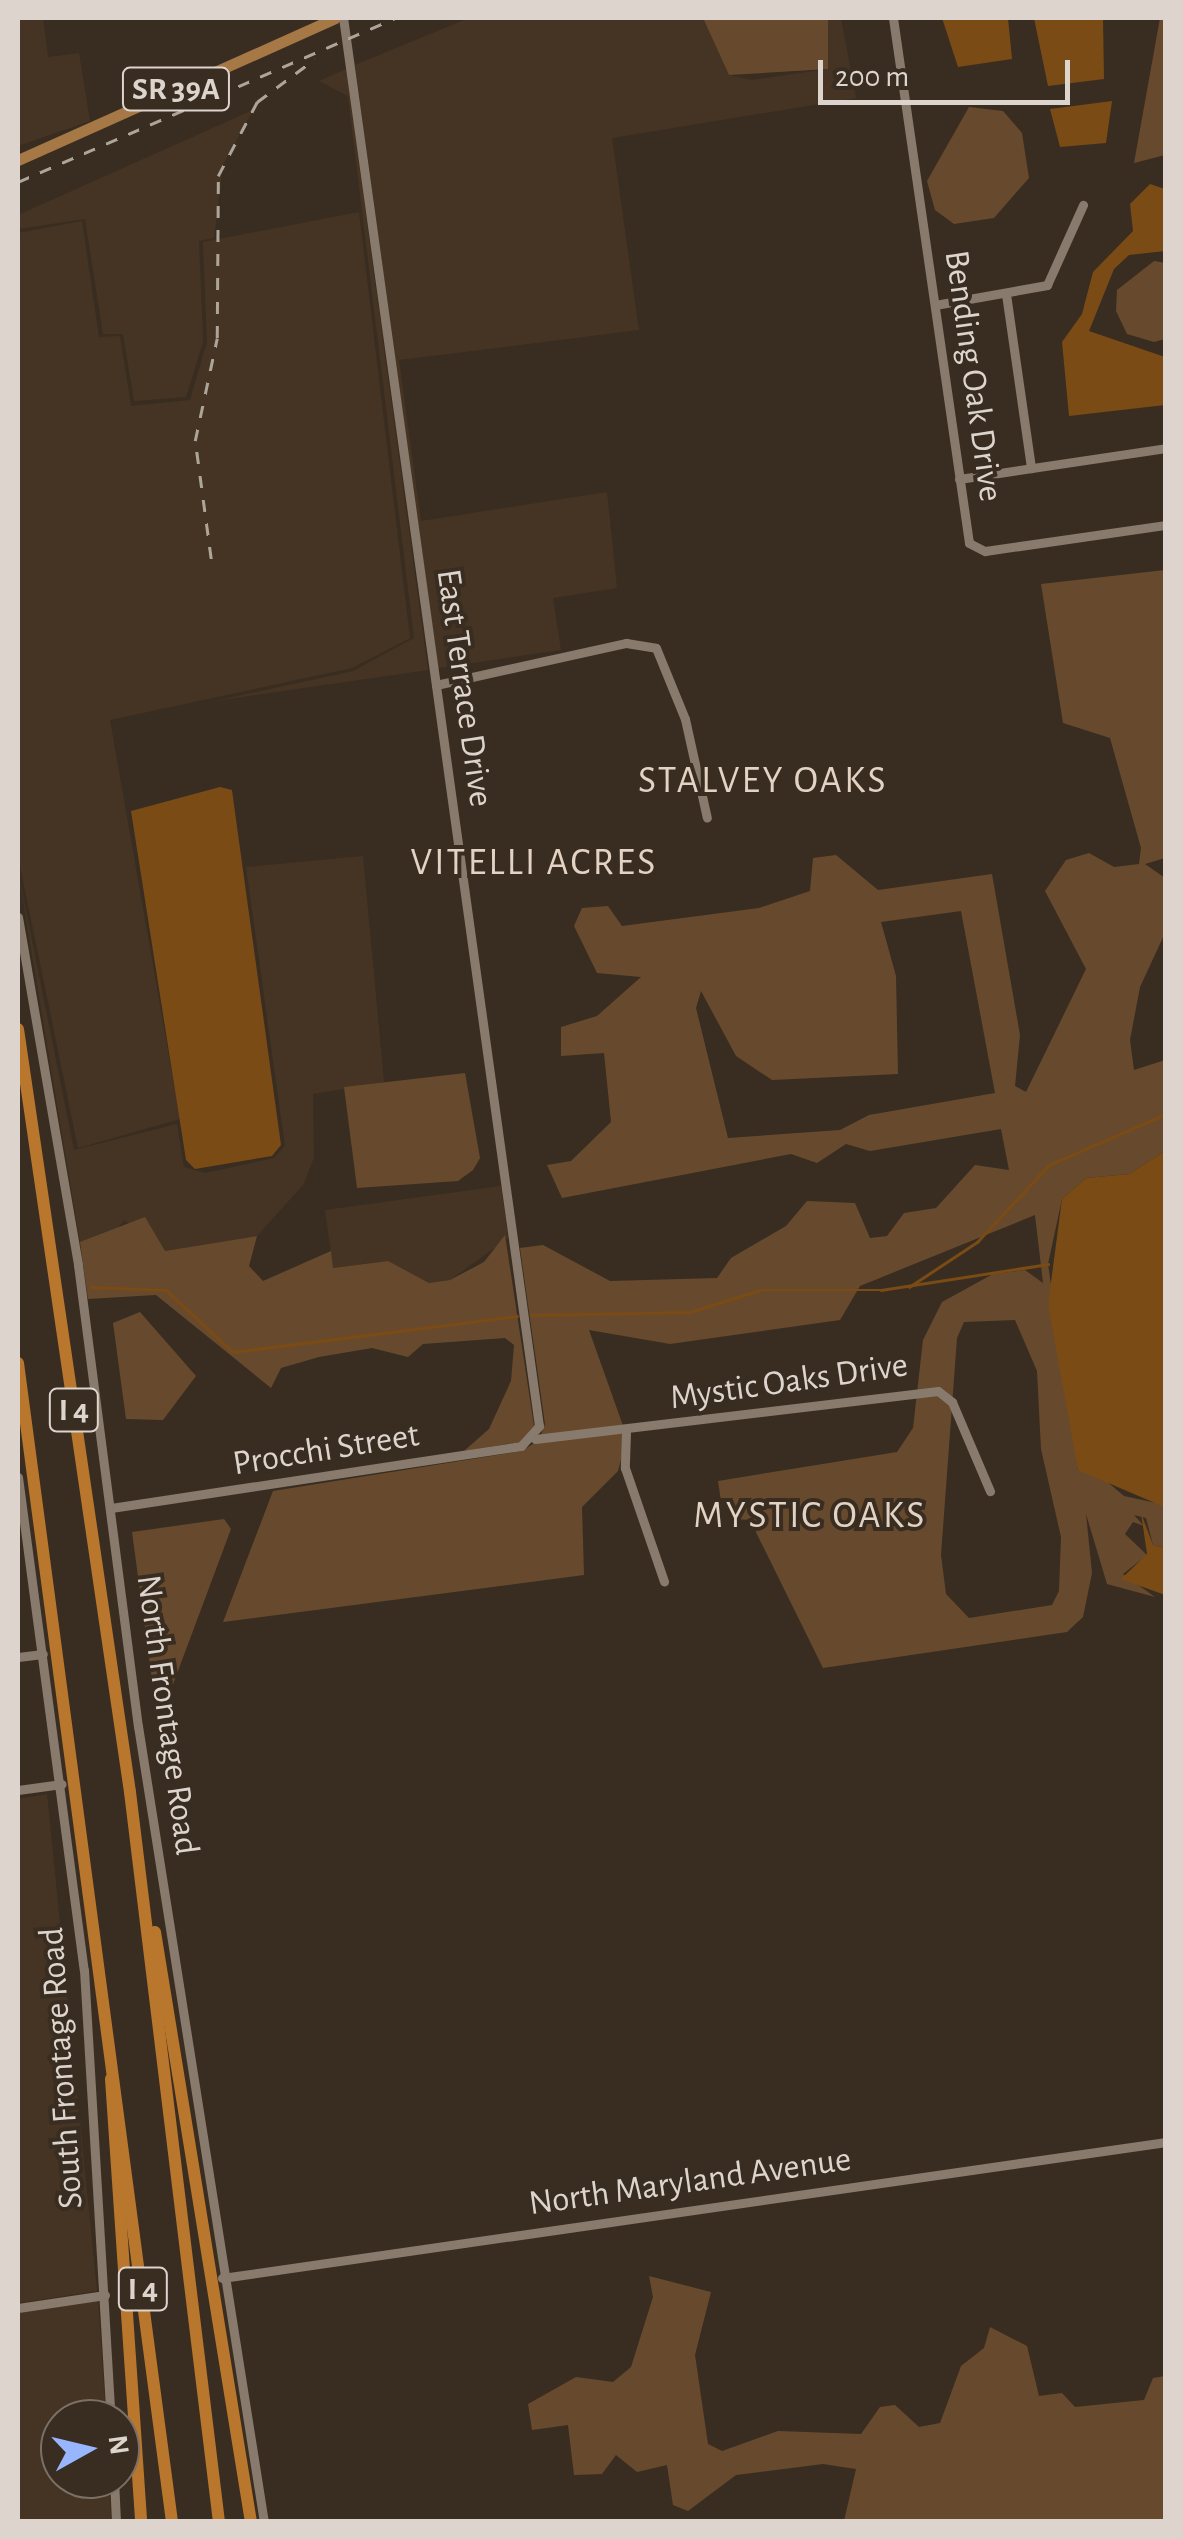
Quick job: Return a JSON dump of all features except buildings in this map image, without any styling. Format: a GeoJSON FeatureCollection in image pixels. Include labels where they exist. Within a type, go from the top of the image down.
{"type":"FeatureCollection","features":[{"type":"Feature","properties":{"kind":"highway","name":"I 4"},"geometry":{"type":"LineString","coordinates":[[18,1029],[130,1792],[219,2522]]}},
{"type":"Feature","properties":{"kind":"highway","name":"I 4"},"geometry":{"type":"LineString","coordinates":[[18,1362],[114,2057],[172,2522]]}},
{"type":"Feature","properties":{"kind":"highway"},"geometry":{"type":"LineString","coordinates":[[130,1792],[250,2522]]}},
{"type":"Feature","properties":{"kind":"highway"},"geometry":{"type":"LineString","coordinates":[[114,2057],[111,2145],[141,2522]]}},
{"type":"Feature","properties":{"kind":"main road","name":"SR 39A"},"geometry":{"type":"LineString","coordinates":[[18,160],[334,18]]}},
{"type":"Feature","properties":{"kind":"street","name":"East Terrace Drive"},"geometry":{"type":"LineString","coordinates":[[342,18],[540,1426],[535,1438]]}},
{"type":"Feature","properties":{"kind":"street","name":"Bending Oak Drive"},"geometry":{"type":"LineString","coordinates":[[893,18],[969,543],[982,551],[1166,526]]}},
{"type":"Feature","properties":{"kind":"street"},"geometry":{"type":"LineString","coordinates":[[935,304],[1006,294],[1050,281],[1083,205]]}},
{"type":"Feature","properties":{"kind":"street"},"geometry":{"type":"LineString","coordinates":[[1006,294],[1031,468]]}},
{"type":"Feature","properties":{"kind":"street"},"geometry":{"type":"LineString","coordinates":[[959,479],[1166,448]]}},
{"type":"Feature","properties":{"kind":"street"},"geometry":{"type":"LineString","coordinates":[[436,685],[626,644],[656,648],[681,706],[707,818]]}},
{"type":"Feature","properties":{"kind":"street","name":"North Frontage Road"},"geometry":{"type":"LineString","coordinates":[[18,917],[111,1508],[222,2278],[264,2522]]}},
{"type":"Feature","properties":{"kind":"street","name":"Mystic Oaks Drive"},"geometry":{"type":"LineString","coordinates":[[535,1438],[626,1433],[938,1392],[952,1402],[990,1491]]}},
{"type":"Feature","properties":{"kind":"street"},"geometry":{"type":"LineString","coordinates":[[626,1433],[625,1468],[664,1580]]}},
{"type":"Feature","properties":{"kind":"street","name":"Procchi Street"},"geometry":{"type":"LineString","coordinates":[[111,1508],[535,1438]]}},
{"type":"Feature","properties":{"kind":"street","name":"South Frontage Road"},"geometry":{"type":"LineString","coordinates":[[18,1478],[62,1784],[95,2086],[110,2399]]}},
{"type":"Feature","properties":{"kind":"street"},"geometry":{"type":"LineString","coordinates":[[18,1658],[43,1654]]}},
{"type":"Feature","properties":{"kind":"street"},"geometry":{"type":"LineString","coordinates":[[18,1790],[62,1784]]}},
{"type":"Feature","properties":{"kind":"street","name":"North Maryland Avenue"},"geometry":{"type":"LineString","coordinates":[[222,2278],[1166,2142]]}},
{"type":"Feature","properties":{"kind":"street"},"geometry":{"type":"LineString","coordinates":[[18,2308],[105,2295]]}},
{"type":"Feature","properties":{"kind":"shaded area"},"geometry":{"type":"Polygon","coordinates":[[[18,18],[43,18],[48,57],[79,53],[90,121],[18,146],[18,18]]]}},
{"type":"Feature","properties":{"kind":"shaded area"},"geometry":{"type":"Polygon","coordinates":[[[469,18],[703,18],[729,75],[752,80],[828,69],[828,18],[841,18],[856,98],[612,138],[639,330],[399,360],[421,521],[607,492],[617,588],[553,598],[561,650],[438,668],[355,65],[469,18]]]}},
{"type":"Feature","properties":{"kind":"shaded area"},"geometry":{"type":"Polygon","coordinates":[[[703,18],[828,18],[828,69],[729,75],[703,18]]]}},
{"type":"Feature","properties":{"kind":"shaded area"},"geometry":{"type":"Polygon","coordinates":[[[942,18],[1008,18],[1012,59],[958,67],[942,18]]]}},
{"type":"Feature","properties":{"kind":"shaded area"},"geometry":{"type":"Polygon","coordinates":[[[1034,18],[1103,18],[1104,79],[1048,86],[1034,18]]]}},
{"type":"Feature","properties":{"kind":"shaded area"},"geometry":{"type":"Polygon","coordinates":[[[1160,18],[1165,18],[1165,155],[1134,163],[1160,18]]]}},
{"type":"Feature","properties":{"kind":"shaded area"},"geometry":{"type":"Polygon","coordinates":[[[346,69],[428,670],[215,701],[353,671],[414,638],[348,96],[319,81],[346,69]]]}},
{"type":"Feature","properties":{"kind":"shaded area"},"geometry":{"type":"Polygon","coordinates":[[[1112,101],[1106,143],[1060,147],[1050,109],[1112,101]]]}},
{"type":"Feature","properties":{"kind":"shaded area"},"geometry":{"type":"Polygon","coordinates":[[[969,107],[1003,111],[1022,133],[1029,178],[994,218],[954,224],[935,210],[927,181],[969,107]]]}},
{"type":"Feature","properties":{"kind":"shaded area"},"geometry":{"type":"Polygon","coordinates":[[[253,110],[223,165],[214,238],[199,241],[203,342],[186,397],[134,401],[123,334],[103,334],[85,219],[18,229],[18,215],[253,110]]]}},
{"type":"Feature","properties":{"kind":"shaded area"},"geometry":{"type":"Polygon","coordinates":[[[1150,184],[1165,189],[1165,251],[1129,255],[1114,269],[1089,331],[1165,357],[1165,405],[1069,416],[1062,342],[1082,314],[1093,272],[1133,231],[1130,204],[1150,184]]]}},
{"type":"Feature","properties":{"kind":"shaded area"},"geometry":{"type":"Polygon","coordinates":[[[359,212],[410,638],[352,668],[110,720],[180,1119],[78,1148],[18,856],[18,233],[82,221],[99,337],[120,336],[131,406],[190,400],[207,342],[203,242],[359,212]]]}},
{"type":"Feature","properties":{"kind":"shaded area"},"geometry":{"type":"Polygon","coordinates":[[[1154,261],[1166,263],[1165,339],[1154,342],[1127,334],[1116,311],[1117,290],[1154,261]]]}},
{"type":"Feature","properties":{"kind":"shaded area"},"geometry":{"type":"Polygon","coordinates":[[[1165,570],[1165,858],[1145,864],[1165,878],[1165,933],[1140,987],[1130,1040],[1134,1070],[1165,1060],[1165,1151],[1129,1174],[1086,1178],[1062,1199],[1048,1264],[1078,1470],[1092,1469],[1124,1496],[1165,1505],[1165,1548],[1153,1545],[1146,1518],[1134,1515],[1144,1526],[1133,1522],[1125,1534],[1147,1555],[1123,1574],[1155,1597],[1107,1584],[1086,1514],[1092,1573],[1083,1617],[1067,1632],[823,1668],[750,1520],[734,1519],[721,1501],[718,1481],[897,1452],[913,1428],[923,1340],[942,1302],[993,1274],[1025,1270],[1043,1283],[1035,1215],[860,1286],[840,1320],[670,1344],[589,1330],[627,1437],[618,1471],[582,1507],[584,1575],[223,1622],[273,1491],[522,1451],[539,1440],[545,1424],[520,1248],[543,1245],[610,1281],[717,1278],[731,1258],[786,1226],[807,1201],[855,1203],[870,1238],[887,1236],[904,1213],[936,1208],[975,1165],[1009,1170],[1001,1129],[870,1151],[846,1144],[817,1163],[791,1154],[562,1198],[547,1165],[571,1161],[611,1122],[604,1053],[561,1056],[561,1027],[597,1016],[641,977],[597,973],[574,926],[582,908],[608,906],[622,926],[759,908],[810,891],[813,858],[836,855],[878,890],[992,874],[1020,1035],[1015,1086],[1026,1092],[1086,969],[1045,891],[1066,860],[1089,853],[1114,867],[1139,864],[1141,848],[1110,738],[1063,723],[1041,584],[1165,570]],[[961,911],[881,922],[896,976],[898,1074],[772,1080],[736,1056],[701,991],[696,1008],[728,1138],[840,1130],[869,1115],[995,1093],[961,911]],[[1015,1320],[964,1322],[957,1338],[941,1555],[946,1594],[969,1618],[1052,1605],[1059,1591],[1061,1537],[1041,1449],[1037,1371],[1015,1320]]]}},
{"type":"Feature","properties":{"kind":"shaded area"},"geometry":{"type":"Polygon","coordinates":[[[220,787],[232,790],[281,1145],[272,1156],[195,1169],[186,1160],[131,811],[220,787]]]}},
{"type":"Feature","properties":{"kind":"shaded area"},"geometry":{"type":"Polygon","coordinates":[[[363,856],[384,1082],[313,1094],[314,1158],[303,1185],[257,1236],[165,1251],[124,1220],[111,1237],[80,1242],[18,871],[74,1150],[177,1124],[184,1167],[205,1173],[274,1158],[285,1146],[246,867],[363,856]]]}},
{"type":"Feature","properties":{"kind":"shaded area"},"geometry":{"type":"Polygon","coordinates":[[[465,1073],[480,1158],[473,1170],[458,1181],[357,1188],[344,1087],[465,1073]]]}},
{"type":"Feature","properties":{"kind":"shaded area"},"geometry":{"type":"Polygon","coordinates":[[[1165,1151],[1166,1505],[1162,1506],[1078,1470],[1048,1305],[1062,1199],[1086,1178],[1129,1174],[1165,1151]]]}},
{"type":"Feature","properties":{"kind":"shaded area"},"geometry":{"type":"Polygon","coordinates":[[[501,1186],[508,1238],[450,1280],[429,1283],[387,1261],[333,1268],[325,1210],[501,1186]]]}},
{"type":"Feature","properties":{"kind":"shaded area"},"geometry":{"type":"Polygon","coordinates":[[[145,1217],[165,1251],[257,1236],[249,1266],[263,1281],[331,1251],[333,1268],[388,1261],[429,1283],[450,1280],[484,1262],[505,1235],[534,1426],[520,1442],[464,1451],[489,1429],[511,1381],[514,1345],[505,1338],[423,1344],[408,1357],[372,1348],[319,1357],[281,1368],[271,1388],[156,1295],[88,1299],[80,1242],[145,1217]]]}},
{"type":"Feature","properties":{"kind":"shaded area"},"geometry":{"type":"Polygon","coordinates":[[[140,1312],[196,1376],[163,1420],[126,1419],[113,1323],[140,1312]]]}},
{"type":"Feature","properties":{"kind":"shaded area"},"geometry":{"type":"Polygon","coordinates":[[[1141,1513],[1153,1545],[1165,1548],[1165,1595],[1121,1579],[1147,1554],[1141,1513]]]}},
{"type":"Feature","properties":{"kind":"shaded area"},"geometry":{"type":"Polygon","coordinates":[[[224,1519],[231,1529],[172,1687],[152,1680],[132,1532],[224,1519]]]}},
{"type":"Feature","properties":{"kind":"shaded area"},"geometry":{"type":"Polygon","coordinates":[[[47,1794],[97,2291],[18,2303],[18,1799],[47,1794]]]}},
{"type":"Feature","properties":{"kind":"shaded area"},"geometry":{"type":"Polygon","coordinates":[[[649,2276],[711,2292],[695,2355],[708,2444],[722,2451],[778,2431],[861,2434],[880,2407],[895,2405],[919,2427],[940,2423],[961,2366],[984,2348],[990,2327],[1027,2346],[1039,2396],[1062,2393],[1075,2407],[1144,2400],[1153,2378],[1165,2376],[1165,2521],[844,2521],[856,2469],[823,2464],[736,2475],[688,2511],[673,2505],[667,2465],[637,2472],[616,2455],[602,2474],[574,2475],[568,2425],[532,2430],[528,2404],[576,2377],[613,2382],[631,2367],[653,2297],[649,2276]]]}},
{"type":"Feature","properties":{"kind":"shaded area"},"geometry":{"type":"Polygon","coordinates":[[[98,2300],[105,2399],[40,2399],[40,2499],[110,2499],[111,2521],[18,2522],[18,2312],[98,2300]]]}},
{"type":"Feature","properties":{"kind":"waterway"},"geometry":{"type":"LineString","coordinates":[[909,1287],[977,1242],[1049,1165],[1166,1114]]}},
{"type":"Feature","properties":{"kind":"waterway"},"geometry":{"type":"LineString","coordinates":[[531,1315],[690,1312],[760,1290],[881,1290],[1048,1264]]}},
{"type":"Feature","properties":{"kind":"waterway"},"geometry":{"type":"LineString","coordinates":[[91,1287],[166,1290],[233,1352],[517,1316]]}},
{"type":"Feature","properties":{"kind":"railway"},"geometry":{"type":"LineString","coordinates":[[18,182],[395,18]]}},
{"type":"Feature","properties":{"kind":"railway"},"geometry":{"type":"LineString","coordinates":[[211,559],[195,441],[217,338],[218,176],[257,102],[315,59]]}},
{"type":"Feature","properties":{"kind":"district","name":"STALVEY OAKS"},"geometry":{"type":"Point","coordinates":[763,782]}},
{"type":"Feature","properties":{"kind":"district","name":"VITELLI ACRES"},"geometry":{"type":"Point","coordinates":[534,864]}},
{"type":"Feature","properties":{"kind":"district","name":"MYSTIC OAKS"},"geometry":{"type":"Point","coordinates":[810,1517]}}]}
